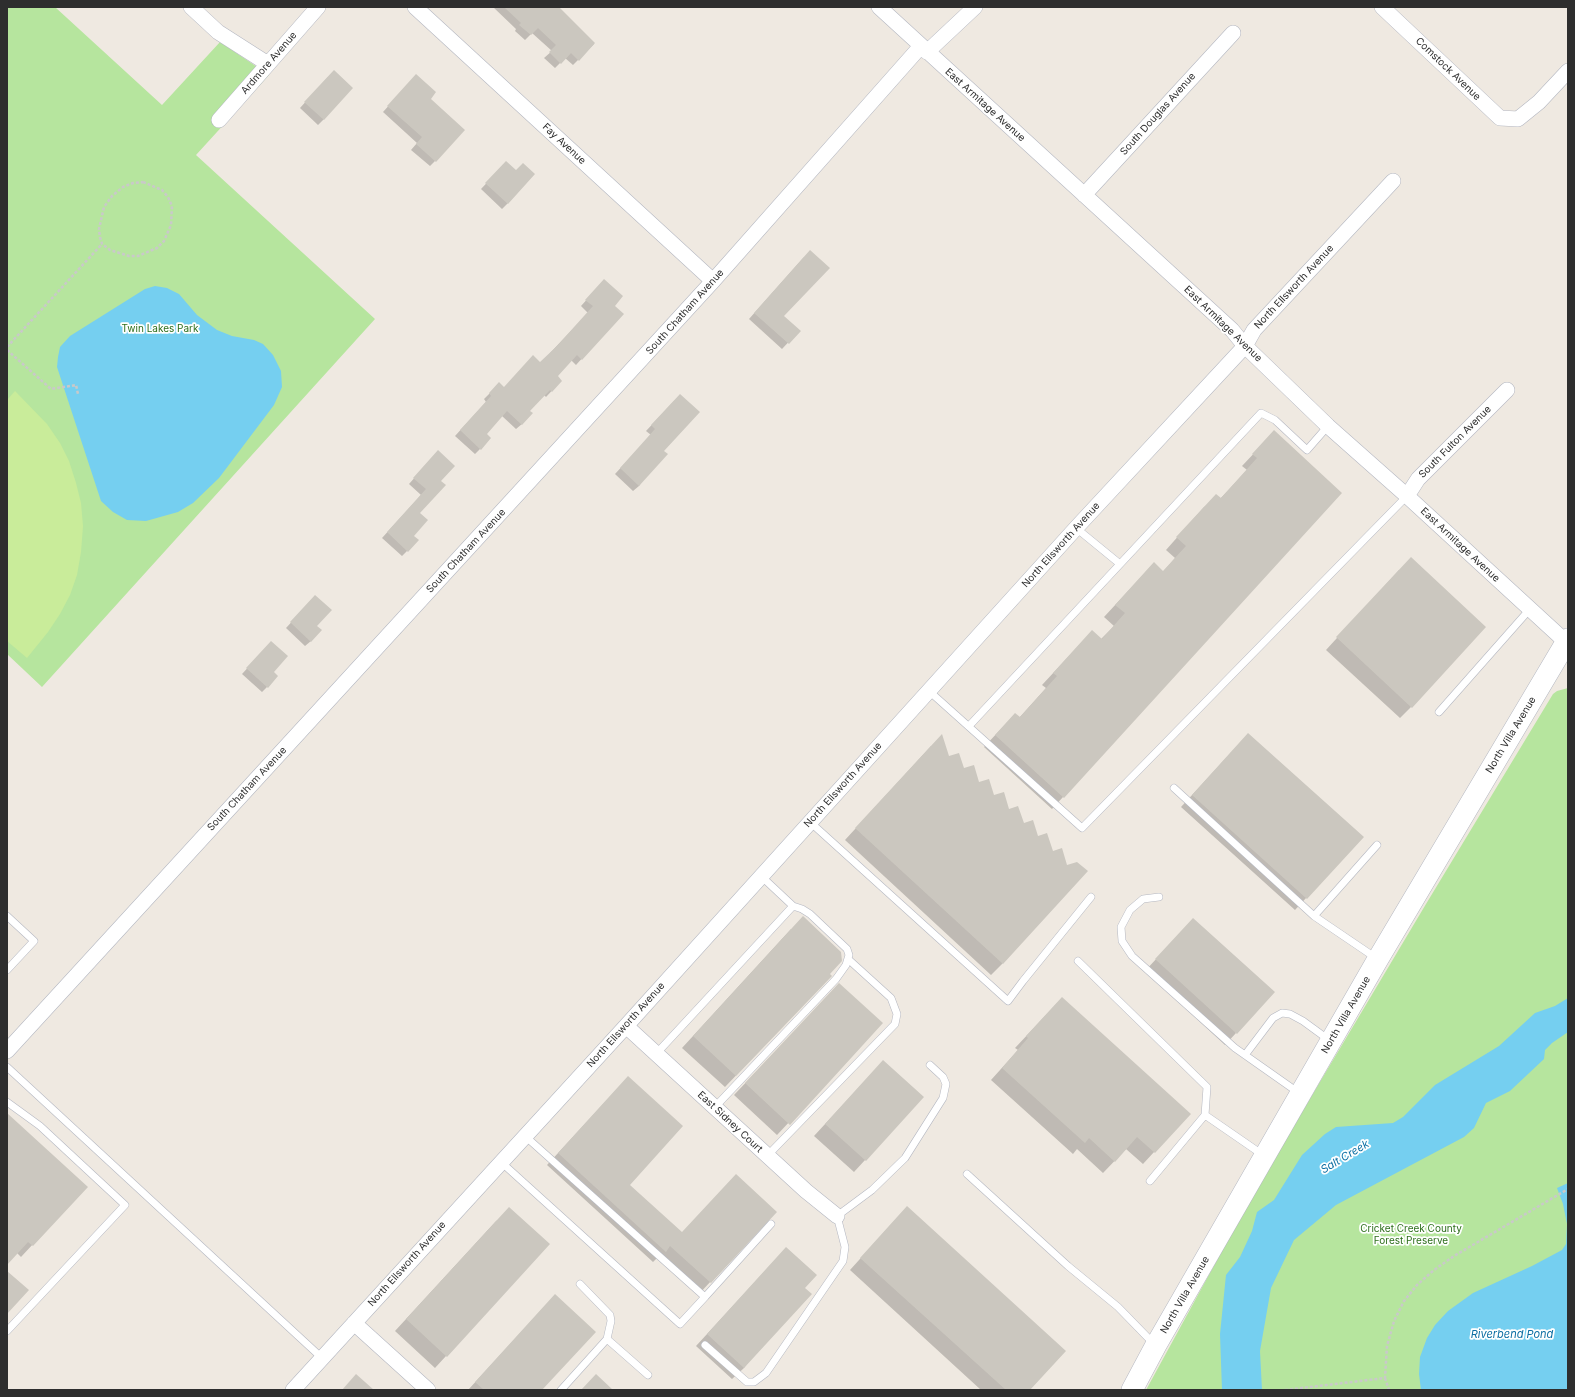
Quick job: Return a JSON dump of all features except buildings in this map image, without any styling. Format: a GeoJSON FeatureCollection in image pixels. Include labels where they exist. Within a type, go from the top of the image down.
{"type":"FeatureCollection","features":[{"type":"Feature","properties":{"kind":"main road","name":"North Villa Avenue"},"geometry":{"type":"LineString","coordinates":[[1132,1390],[1156,1345],[1378,959],[1567,642]]}},
{"type":"Feature","properties":{"kind":"street"},"geometry":{"type":"LineString","coordinates":[[191,7],[218,32],[268,64]]}},
{"type":"Feature","properties":{"kind":"street","name":"Ardmore Avenue"},"geometry":{"type":"LineString","coordinates":[[219,120],[318,7]]}},
{"type":"Feature","properties":{"kind":"street","name":"Fay Avenue"},"geometry":{"type":"LineString","coordinates":[[415,7],[713,282]]}},
{"type":"Feature","properties":{"kind":"street","name":"East Armitage Avenue"},"geometry":{"type":"LineString","coordinates":[[879,7],[1232,330],[1245,346],[1328,426],[1567,642]]}},
{"type":"Feature","properties":{"kind":"street","name":"South Chatham Avenue"},"geometry":{"type":"LineString","coordinates":[[7,1051],[713,282],[924,49],[975,7]]}},
{"type":"Feature","properties":{"kind":"street","name":"Comstock Avenue"},"geometry":{"type":"LineString","coordinates":[[1382,7],[1500,118],[1518,119],[1539,102],[1567,74]]}},
{"type":"Feature","properties":{"kind":"street","name":"South Douglas Avenue"},"geometry":{"type":"LineString","coordinates":[[1084,195],[1232,33]]}},
{"type":"Feature","properties":{"kind":"street","name":"North Ellsworth Avenue"},"geometry":{"type":"LineString","coordinates":[[293,1390],[626,1026],[1076,528],[1245,346],[1254,330],[1393,181]]}},
{"type":"Feature","properties":{"kind":"street","name":"South Fulton Avenue"},"geometry":{"type":"LineString","coordinates":[[1407,496],[1418,478],[1507,390]]}},
{"type":"Feature","properties":{"kind":"street","name":"East Sidney Court"},"geometry":{"type":"LineString","coordinates":[[626,1026],[767,1156],[837,1216]]}},
{"type":"Feature","properties":{"kind":"street"},"geometry":{"type":"LineString","coordinates":[[354,1322],[428,1390]]}},
{"type":"Feature","properties":{"kind":"lane"},"geometry":{"type":"LineString","coordinates":[[969,726],[1261,413],[1275,420],[1307,450],[1328,426]]}},
{"type":"Feature","properties":{"kind":"lane"},"geometry":{"type":"LineString","coordinates":[[929,691],[1082,828],[1407,496]]}},
{"type":"Feature","properties":{"kind":"lane"},"geometry":{"type":"LineString","coordinates":[[1076,528],[1120,564]]}},
{"type":"Feature","properties":{"kind":"lane"},"geometry":{"type":"LineString","coordinates":[[1439,712],[1530,609]]}},
{"type":"Feature","properties":{"kind":"lane"},"geometry":{"type":"LineString","coordinates":[[1174,788],[1314,916],[1378,959]]}},
{"type":"Feature","properties":{"kind":"lane"},"geometry":{"type":"LineString","coordinates":[[810,822],[1008,1001],[1091,897]]}},
{"type":"Feature","properties":{"kind":"lane"},"geometry":{"type":"LineString","coordinates":[[1314,916],[1377,845]]}},
{"type":"Feature","properties":{"kind":"lane"},"geometry":{"type":"LineString","coordinates":[[715,1107],[836,979],[846,965],[849,955],[847,949],[810,914],[793,906],[761,876]]}},
{"type":"Feature","properties":{"kind":"lane"},"geometry":{"type":"LineString","coordinates":[[1159,897],[1143,899],[1130,910],[1122,927],[1122,941],[1132,956],[1235,1048],[1301,1094]]}},
{"type":"Feature","properties":{"kind":"lane"},"geometry":{"type":"LineString","coordinates":[[656,1054],[793,906]]}},
{"type":"Feature","properties":{"kind":"lane"},"geometry":{"type":"LineString","coordinates":[[7,916],[34,941],[7,970]]}},
{"type":"Feature","properties":{"kind":"lane"},"geometry":{"type":"LineString","coordinates":[[767,1156],[895,1024],[897,1014],[891,998],[848,959]]}},
{"type":"Feature","properties":{"kind":"lane"},"geometry":{"type":"LineString","coordinates":[[1078,961],[1207,1087],[1205,1115],[1150,1181]]}},
{"type":"Feature","properties":{"kind":"lane"},"geometry":{"type":"LineString","coordinates":[[1245,1055],[1273,1018],[1282,1013],[1290,1014],[1331,1041]]}},
{"type":"Feature","properties":{"kind":"lane"},"geometry":{"type":"LineString","coordinates":[[705,1345],[747,1382],[754,1382],[766,1373],[843,1261],[845,1247],[837,1216],[872,1190],[905,1158],[943,1098],[946,1084],[943,1077],[930,1065]]}},
{"type":"Feature","properties":{"kind":"lane"},"geometry":{"type":"LineString","coordinates":[[7,1067],[322,1358]]}},
{"type":"Feature","properties":{"kind":"lane"},"geometry":{"type":"LineString","coordinates":[[7,1102],[40,1126],[125,1205],[7,1330]]}},
{"type":"Feature","properties":{"kind":"lane"},"geometry":{"type":"LineString","coordinates":[[1205,1115],[1265,1156]]}},
{"type":"Feature","properties":{"kind":"lane"},"geometry":{"type":"LineString","coordinates":[[525,1136],[705,1297]]}},
{"type":"Feature","properties":{"kind":"lane"},"geometry":{"type":"LineString","coordinates":[[501,1162],[680,1324],[772,1224]]}},
{"type":"Feature","properties":{"kind":"lane"},"geometry":{"type":"LineString","coordinates":[[967,1174],[1068,1266],[1118,1307],[1156,1345]]}},
{"type":"Feature","properties":{"kind":"lane"},"geometry":{"type":"LineString","coordinates":[[561,1390],[607,1339],[611,1321],[610,1315],[580,1284]]}},
{"type":"Feature","properties":{"kind":"lane"},"geometry":{"type":"LineString","coordinates":[[607,1339],[648,1375]]}},
{"type":"Feature","properties":{"kind":"path"},"geometry":{"type":"LineString","coordinates":[[143,182],[162,190],[168,197],[172,210],[171,225],[164,242],[157,248],[138,256],[129,256],[110,250],[102,244],[99,229],[104,207],[112,196],[123,187],[133,183],[143,182]]}},
{"type":"Feature","properties":{"kind":"path"},"geometry":{"type":"LineString","coordinates":[[78,394],[76,385],[51,389],[7,348],[102,244]]}},
{"type":"Feature","properties":{"kind":"path"},"geometry":{"type":"LineString","coordinates":[[1389,1390],[1385,1378],[1387,1346],[1394,1321],[1404,1301],[1417,1285],[1434,1270],[1454,1256],[1568,1189]]}},
{"type":"Feature","properties":{"kind":"path"},"geometry":{"type":"LineString","coordinates":[[1285,1390],[1385,1378]]}},
{"type":"Feature","properties":{"kind":"green space","name":"Twin Lakes Park"},"geometry":{"type":"Polygon","coordinates":[[[7,7],[55,7],[162,105],[220,42],[269,75],[196,155],[375,319],[42,687],[7,654],[7,7]]]}},
{"type":"Feature","properties":{"kind":"green space"},"geometry":{"type":"Polygon","coordinates":[[[15,391],[47,424],[60,443],[69,461],[76,483],[81,503],[83,526],[77,575],[70,595],[48,632],[27,658],[7,641],[7,400],[15,391]]]}},
{"type":"Feature","properties":{"kind":"green space","name":"Cricket Creek County Forest Preserve"},"geometry":{"type":"Polygon","coordinates":[[[1568,688],[1568,1390],[1146,1390],[1234,1229],[1426,904],[1553,694],[1557,691],[1568,688]]]}},
{"type":"Feature","properties":{"kind":"water"},"geometry":{"type":"Polygon","coordinates":[[[155,286],[167,288],[179,294],[197,315],[217,330],[232,336],[254,340],[263,344],[273,355],[281,371],[282,387],[274,405],[219,478],[193,503],[178,512],[146,521],[127,520],[113,512],[101,501],[57,367],[58,357],[60,347],[70,336],[145,289],[155,286]]]}},
{"type":"Feature","properties":{"kind":"water","name":"Salt Creek"},"geometry":{"type":"Polygon","coordinates":[[[1568,998],[1568,1032],[1545,1050],[1544,1059],[1510,1091],[1486,1103],[1474,1128],[1464,1137],[1336,1205],[1294,1240],[1271,1288],[1260,1351],[1262,1390],[1222,1390],[1220,1334],[1226,1275],[1240,1257],[1252,1231],[1257,1212],[1274,1200],[1302,1155],[1325,1134],[1336,1127],[1393,1123],[1403,1117],[1435,1085],[1499,1046],[1535,1013],[1555,1006],[1568,998]]]}},
{"type":"Feature","properties":{"kind":"water","name":"Riverbend Pond"},"geometry":{"type":"Polygon","coordinates":[[[1568,1183],[1568,1390],[1421,1390],[1419,1374],[1420,1357],[1427,1338],[1435,1325],[1448,1311],[1473,1293],[1532,1266],[1562,1250],[1566,1244],[1567,1224],[1563,1204],[1557,1188],[1568,1183]]]}}]}
